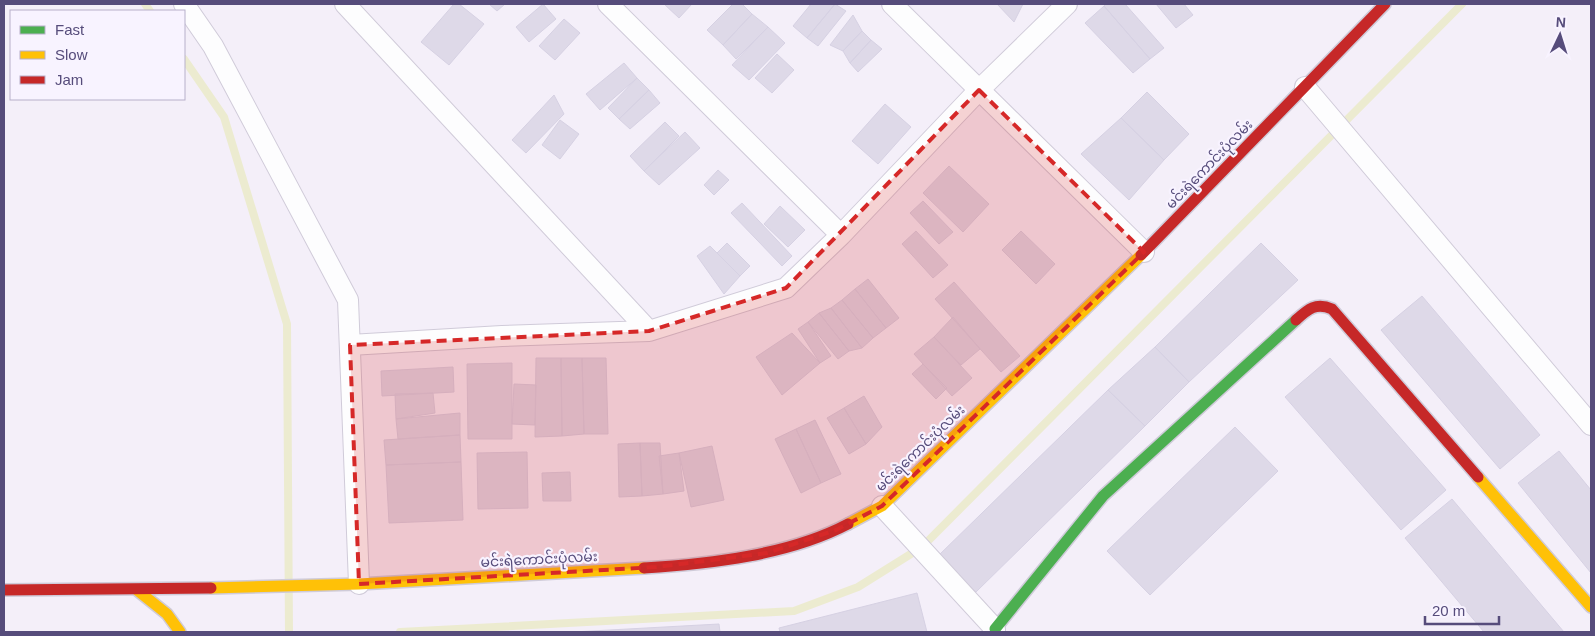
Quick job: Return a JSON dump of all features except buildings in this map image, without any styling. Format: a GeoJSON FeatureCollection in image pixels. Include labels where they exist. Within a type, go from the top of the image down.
{"type":"FeatureCollection","features":[{"type":"Feature","properties":{"kind":"street"},"geometry":{"type":"LineString","coordinates":[[184,4],[213,46],[348,300],[359,584]]}},
{"type":"Feature","properties":{"kind":"street"},"geometry":{"type":"LineString","coordinates":[[345,4],[649,330]]}},
{"type":"Feature","properties":{"kind":"street"},"geometry":{"type":"LineString","coordinates":[[608,4],[841,235]]}},
{"type":"Feature","properties":{"kind":"street"},"geometry":{"type":"LineString","coordinates":[[892,4],[1144,252]]}},
{"type":"Feature","properties":{"kind":"street"},"geometry":{"type":"LineString","coordinates":[[350,345],[649,330],[786,288],[841,235],[979,90],[1068,4]]}},
{"type":"Feature","properties":{"kind":"street","name":"မင်းရဲကောင်းပုံလမ်း"},"geometry":{"type":"LineString","coordinates":[[4,590],[138,590],[359,584],[656,567],[767,553],[836,530],[882,506],[1144,252],[1385,4]]}},
{"type":"Feature","properties":{"kind":"street"},"geometry":{"type":"LineString","coordinates":[[1305,87],[1591,425]]}},
{"type":"Feature","properties":{"kind":"street"},"geometry":{"type":"LineString","coordinates":[[882,506],[995,631],[1103,496],[1310,307],[1324,305],[1332,309],[1591,607]]}},
{"type":"Feature","properties":{"kind":"street"},"geometry":{"type":"LineString","coordinates":[[138,590],[160,606],[176,623],[180,632]]}},
{"type":"Feature","properties":{"kind":"highlighted area"},"geometry":{"type":"Polygon","coordinates":[[[979,90],[1144,252],[882,506],[836,530],[767,553],[656,567],[359,584],[350,345],[649,331],[786,288],[979,90]]]}},
{"type":"Feature","properties":{"kind":"waterway"},"geometry":{"type":"LineString","coordinates":[[145,4],[149,10]]}},
{"type":"Feature","properties":{"kind":"waterway"},"geometry":{"type":"LineString","coordinates":[[400,632],[794,611],[858,587],[922,547],[1462,4]]}},
{"type":"Feature","properties":{"kind":"waterway"},"geometry":{"type":"LineString","coordinates":[[185,60],[224,117],[287,324],[289,632]]}},
{"type":"Feature","properties":{"kind":"traffic: fast"},"geometry":{"type":"LineString","coordinates":[[995,629],[1103,496],[1296,320]]}},
{"type":"Feature","properties":{"kind":"traffic: slow"},"geometry":{"type":"LineString","coordinates":[[848,524],[882,506],[1141,255]]}},
{"type":"Feature","properties":{"kind":"traffic: slow"},"geometry":{"type":"LineString","coordinates":[[1478,477],[1591,607]]}},
{"type":"Feature","properties":{"kind":"traffic: slow"},"geometry":{"type":"LineString","coordinates":[[211,588],[359,584],[644,568]]}},
{"type":"Feature","properties":{"kind":"traffic: slow"},"geometry":{"type":"LineString","coordinates":[[137,590],[167,614],[180,632]]}},
{"type":"Feature","properties":{"kind":"traffic: jam"},"geometry":{"type":"LineString","coordinates":[[1141,255],[1385,4]]}},
{"type":"Feature","properties":{"kind":"traffic: jam"},"geometry":{"type":"LineString","coordinates":[[1296,320],[1312,308],[1321,306],[1332,309],[1478,477]]}},
{"type":"Feature","properties":{"kind":"traffic: jam"},"geometry":{"type":"LineString","coordinates":[[644,568],[695,564],[749,556],[801,543],[825,535],[848,524]]}},
{"type":"Feature","properties":{"kind":"traffic: jam"},"geometry":{"type":"LineString","coordinates":[[4,590],[211,588]]}}]}
